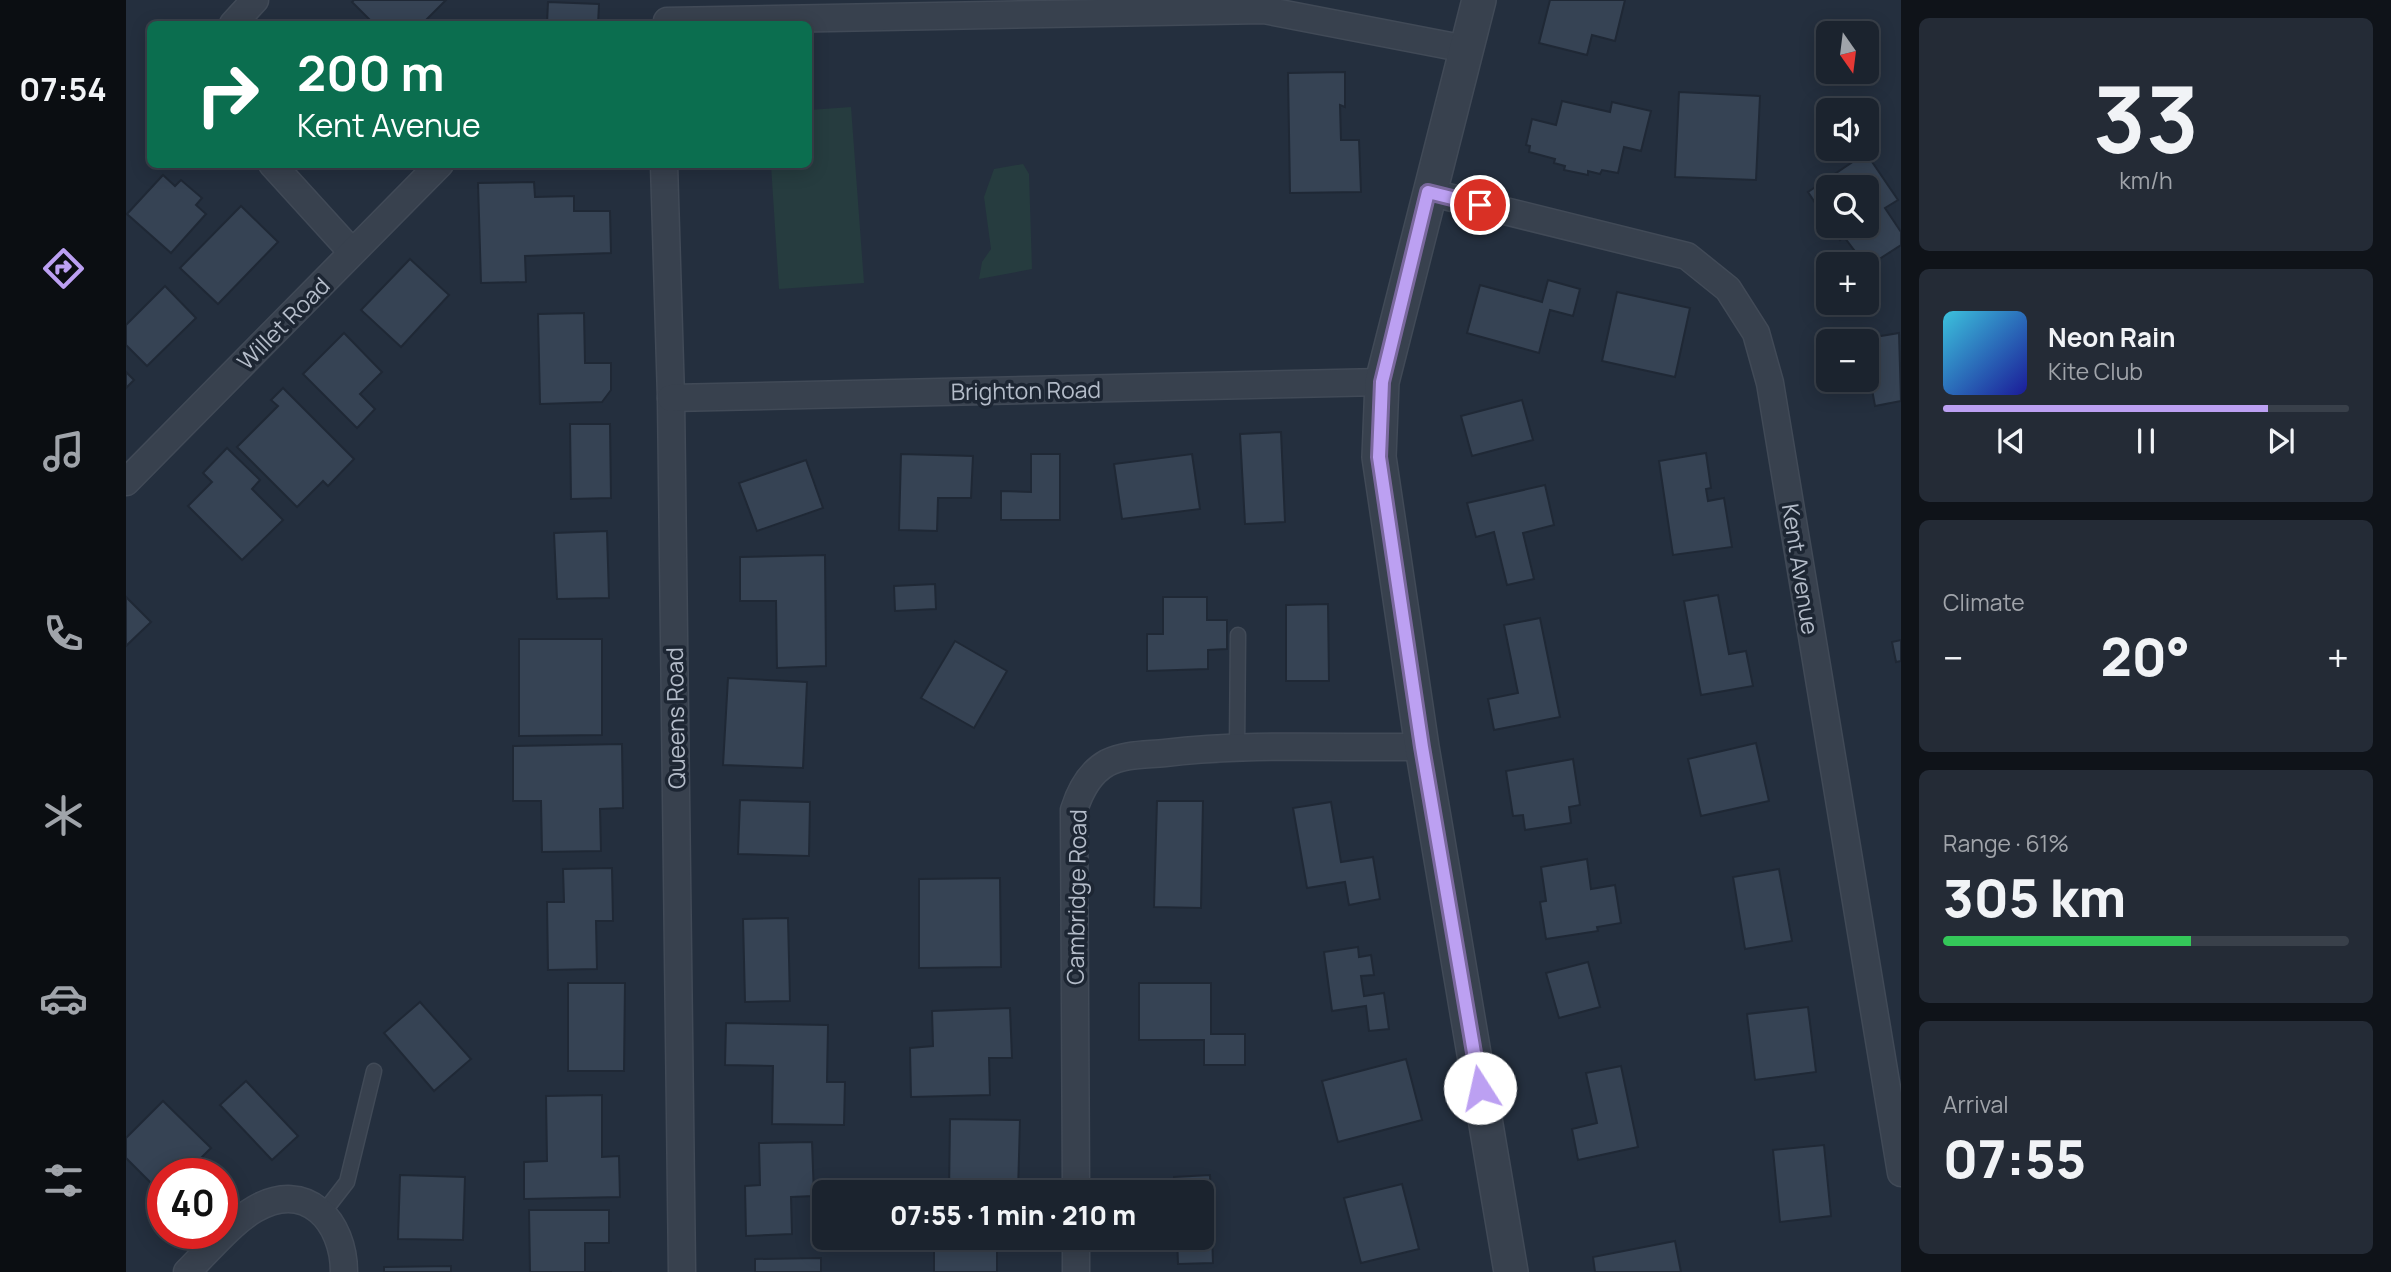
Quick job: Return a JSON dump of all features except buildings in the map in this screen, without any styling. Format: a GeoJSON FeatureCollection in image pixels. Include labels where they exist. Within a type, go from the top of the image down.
{"type":"FeatureCollection","features":[{"type":"Feature","properties":{"kind":"street"},"geometry":{"type":"LineString","coordinates":[[236,21],[256,0]]}},
{"type":"Feature","properties":{"kind":"street"},"geometry":{"type":"LineString","coordinates":[[1479,0],[1428,192],[1382,382],[1379,457],[1422,747],[1511,1272]]}},
{"type":"Feature","properties":{"kind":"street"},"geometry":{"type":"LineString","coordinates":[[667,15],[1264,10],[1466,49]]}},
{"type":"Feature","properties":{"kind":"street"},"geometry":{"type":"LineString","coordinates":[[276,168],[352,253]]}},
{"type":"Feature","properties":{"kind":"street","name":"Willet Road"},"geometry":{"type":"LineString","coordinates":[[126,482],[435,168]]}},
{"type":"Feature","properties":{"kind":"street","name":"Queens Road"},"geometry":{"type":"LineString","coordinates":[[664,168],[671,398],[682,1272]]}},
{"type":"Feature","properties":{"kind":"street","name":"Kent Avenue"},"geometry":{"type":"LineString","coordinates":[[1428,192],[1687,256],[1728,289],[1756,333],[1770,383],[1901,1173]]}},
{"type":"Feature","properties":{"kind":"street","name":"Brighton Road"},"geometry":{"type":"LineString","coordinates":[[671,398],[1382,382]]}},
{"type":"Feature","properties":{"kind":"street","name":"Cambridge Road"},"geometry":{"type":"LineString","coordinates":[[1076,1180],[1074,810],[1080,792],[1090,776],[1105,764],[1123,757],[1198,749],[1422,747]]}},
{"type":"Feature","properties":{"kind":"street"},"geometry":{"type":"LineString","coordinates":[[187,1272],[253,1210],[270,1202],[289,1200],[307,1204],[323,1213],[335,1227],[342,1243],[344,1272]]}},
{"type":"Feature","properties":{"kind":"street"},"geometry":{"type":"LineString","coordinates":[[1076,1250],[1076,1272]]}},
{"type":"Feature","properties":{"kind":"lane"},"geometry":{"type":"LineString","coordinates":[[1237,749],[1238,635]]}},
{"type":"Feature","properties":{"kind":"lane"},"geometry":{"type":"LineString","coordinates":[[323,1213],[347,1182],[374,1071]]}},
{"type":"Feature","properties":{"kind":"green space"},"geometry":{"type":"Polygon","coordinates":[[[851,107],[864,283],[779,289],[771,168],[812,168],[812,110],[851,107]]]}},
{"type":"Feature","properties":{"kind":"green space"},"geometry":{"type":"Polygon","coordinates":[[[1023,164],[1029,174],[1032,269],[979,279],[982,262],[991,249],[984,197],[994,169],[1023,164]]]}},
{"type":"Feature","properties":{"kind":"route"},"geometry":{"type":"LineString","coordinates":[[1480,205],[1428,192],[1382,382],[1379,457],[1422,747],[1480,1088]]}}]}
